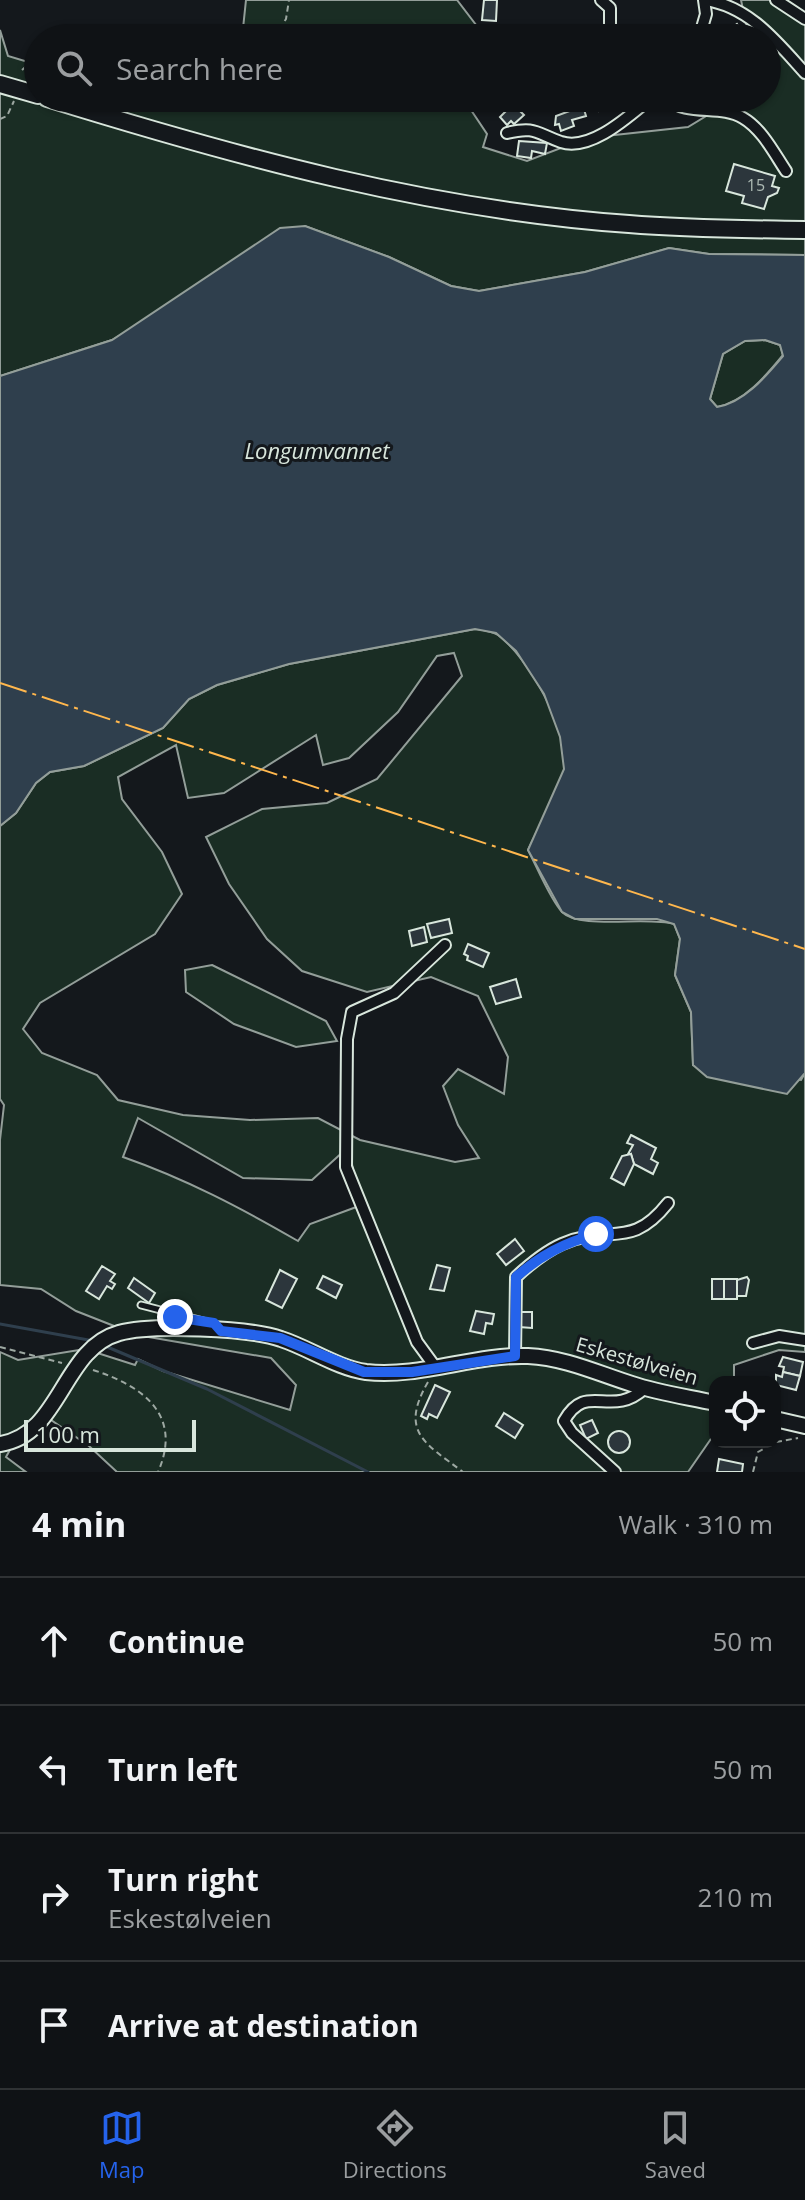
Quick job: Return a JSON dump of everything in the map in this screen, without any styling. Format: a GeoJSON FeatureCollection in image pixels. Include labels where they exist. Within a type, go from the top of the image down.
{"type":"FeatureCollection","features":[{"type":"Feature","properties":{"kind":"main road"},"geometry":{"type":"LineString","coordinates":[[0,76],[24,83]]}},
{"type":"Feature","properties":{"kind":"main road"},"geometry":{"type":"LineString","coordinates":[[0,84],[24,91]]}},
{"type":"Feature","properties":{"kind":"main road"},"geometry":{"type":"LineString","coordinates":[[95,112],[282,166],[468,204],[627,224],[805,230]]}},
{"type":"Feature","properties":{"kind":"main road"},"geometry":{"type":"LineString","coordinates":[[121,112],[284,159],[469,197],[628,217],[805,223]]}},
{"type":"Feature","properties":{"kind":"main road","name":"Eskestølveien"},"geometry":{"type":"LineString","coordinates":[[0,1444],[19,1437],[43,1418],[90,1347],[103,1339],[132,1330],[221,1331],[280,1338],[364,1372],[436,1368],[515,1356],[573,1362],[645,1388],[709,1402]]}},
{"type":"Feature","properties":{"kind":"main road"},"geometry":{"type":"LineString","coordinates":[[781,1420],[805,1426]]}},
{"type":"Feature","properties":{"kind":"street"},"geometry":{"type":"LineString","coordinates":[[601,0],[610,8],[610,24]]}},
{"type":"Feature","properties":{"kind":"street"},"geometry":{"type":"LineString","coordinates":[[703,24],[705,0],[734,7],[757,24]]}},
{"type":"Feature","properties":{"kind":"street"},"geometry":{"type":"LineString","coordinates":[[776,0],[805,19]]}},
{"type":"Feature","properties":{"kind":"street"},"geometry":{"type":"LineString","coordinates":[[781,46],[805,73]]}},
{"type":"Feature","properties":{"kind":"street"},"geometry":{"type":"LineString","coordinates":[[507,133],[537,129],[564,143],[589,138],[622,122],[634,112]]}},
{"type":"Feature","properties":{"kind":"street"},"geometry":{"type":"LineString","coordinates":[[710,112],[745,119],[760,132],[786,171]]}},
{"type":"Feature","properties":{"kind":"street"},"geometry":{"type":"LineString","coordinates":[[436,1368],[417,1342],[346,1167],[347,1039],[352,1012],[394,993],[445,945]]}},
{"type":"Feature","properties":{"kind":"street"},"geometry":{"type":"LineString","coordinates":[[515,1356],[516,1277],[536,1259],[563,1244],[596,1234],[634,1232],[651,1225],[668,1203]]}},
{"type":"Feature","properties":{"kind":"street"},"geometry":{"type":"LineString","coordinates":[[753,1343],[779,1336],[805,1340]]}},
{"type":"Feature","properties":{"kind":"street"},"geometry":{"type":"LineString","coordinates":[[615,1472],[572,1433],[564,1421],[572,1407],[586,1400],[621,1404],[645,1388]]}},
{"type":"Feature","properties":{"kind":"lane","name":"Eskestølveien"},"geometry":{"type":"LineString","coordinates":[[141,1305],[175,1317],[214,1323],[221,1331]]}},
{"type":"Feature","properties":{"kind":"path"},"geometry":{"type":"LineString","coordinates":[[283,24],[289,0]]}},
{"type":"Feature","properties":{"kind":"path"},"geometry":{"type":"LineString","coordinates":[[0,119],[7,116],[14,100]]}},
{"type":"Feature","properties":{"kind":"path"},"geometry":{"type":"LineString","coordinates":[[0,1347],[107,1375],[156,1405],[163,1415],[165,1430],[158,1472]]}},
{"type":"Feature","properties":{"kind":"path"},"geometry":{"type":"LineString","coordinates":[[436,1368],[419,1398],[413,1420],[427,1444],[463,1472]]}},
{"type":"Feature","properties":{"kind":"path"},"geometry":{"type":"LineString","coordinates":[[781,1441],[805,1437]]}},
{"type":"Feature","properties":{"kind":"path"},"geometry":{"type":"LineString","coordinates":[[753,1472],[758,1452],[765,1448]]}},
{"type":"Feature","properties":{"kind":"green space"},"geometry":{"type":"Polygon","coordinates":[[[246,0],[457,0],[475,24],[243,24],[246,0]]]}},
{"type":"Feature","properties":{"kind":"green space"},"geometry":{"type":"Polygon","coordinates":[[[741,0],[780,0],[805,20],[805,255],[709,254],[669,248],[585,272],[479,291],[451,286],[389,257],[305,226],[112,340],[0,376],[0,30],[8,56],[24,61],[24,112],[472,112],[487,134],[483,147],[527,161],[587,138],[688,127],[713,112],[781,112],[781,24],[746,24],[741,0]]]}},
{"type":"Feature","properties":{"kind":"green space"},"geometry":{"type":"Polygon","coordinates":[[[765,340],[780,345],[783,355],[745,394],[717,407],[710,399],[723,354],[745,341],[765,340]]]}},
{"type":"Feature","properties":{"kind":"green space"},"geometry":{"type":"Polygon","coordinates":[[[475,629],[498,635],[510,645],[534,678],[562,738],[565,756],[561,781],[528,850],[557,906],[571,917],[583,920],[674,924],[680,939],[675,975],[691,1012],[693,1065],[801,1080],[805,1073],[805,1352],[779,1350],[734,1365],[734,1376],[709,1376],[709,1442],[688,1472],[117,1472],[89,1446],[48,1418],[16,1439],[6,1457],[26,1472],[0,1472],[0,1352],[18,1360],[85,1349],[135,1365],[138,1359],[163,1371],[290,1410],[296,1385],[271,1358],[137,1335],[76,1311],[41,1289],[0,1285],[0,1140],[4,1105],[0,1099],[0,826],[16,813],[36,783],[50,772],[84,766],[163,728],[189,699],[217,685],[289,664],[475,629]],[[454,653],[437,656],[398,712],[349,758],[323,765],[316,735],[224,793],[188,798],[176,745],[118,777],[122,799],[162,852],[182,894],[155,934],[40,1003],[23,1029],[42,1053],[97,1075],[118,1100],[183,1115],[250,1120],[318,1118],[360,1140],[455,1162],[479,1158],[458,1125],[443,1086],[458,1069],[504,1094],[508,1057],[478,996],[431,977],[367,992],[302,971],[267,939],[229,884],[206,837],[262,809],[327,803],[377,779],[462,676],[454,653]],[[138,1118],[123,1157],[213,1195],[298,1241],[310,1224],[359,1206],[351,1158],[345,1150],[312,1180],[243,1178],[138,1118]]]}},
{"type":"Feature","properties":{"kind":"green space"},"geometry":{"type":"Polygon","coordinates":[[[212,965],[326,1021],[337,1041],[296,1047],[234,1024],[186,992],[185,970],[212,965]]]}},
{"type":"Feature","properties":{"kind":"water","name":"Longumvannet"},"geometry":{"type":"Polygon","coordinates":[[[305,226],[389,257],[451,286],[479,291],[585,272],[669,248],[709,254],[805,255],[805,1073],[787,1094],[707,1077],[693,1065],[691,1012],[675,975],[680,939],[674,924],[657,919],[575,919],[562,912],[528,850],[564,769],[560,737],[544,694],[516,651],[496,633],[475,629],[289,664],[217,685],[189,699],[163,728],[84,766],[50,772],[36,783],[16,813],[0,826],[0,376],[112,340],[280,228],[305,226]],[[765,340],[745,341],[723,354],[710,399],[717,407],[745,394],[783,356],[780,345],[765,340]]]}},
{"type":"Feature","properties":{"kind":"building"},"geometry":{"type":"Polygon","coordinates":[[[484,0],[497,0],[496,21],[482,20],[484,0]]]}},
{"type":"Feature","properties":{"kind":"building"},"geometry":{"type":"Polygon","coordinates":[[[505,112],[521,112],[524,115],[514,124],[511,121],[507,125],[500,117],[505,112]]]}},
{"type":"Feature","properties":{"kind":"building"},"geometry":{"type":"Polygon","coordinates":[[[567,112],[585,112],[586,116],[572,120],[574,126],[561,131],[559,124],[555,125],[556,116],[567,112]]]}},
{"type":"Feature","properties":{"kind":"building"},"geometry":{"type":"Polygon","coordinates":[[[519,141],[547,143],[545,154],[532,151],[531,158],[517,156],[519,141]]]}},
{"type":"Feature","properties":{"kind":"building"},"geometry":{"type":"Polygon","coordinates":[[[734,164],[775,176],[772,186],[779,188],[777,193],[768,197],[764,209],[742,203],[744,196],[726,191],[734,164]]]}},
{"type":"Feature","properties":{"kind":"building"},"geometry":{"type":"Polygon","coordinates":[[[449,919],[452,933],[431,938],[427,924],[449,919]]]}},
{"type":"Feature","properties":{"kind":"building"},"geometry":{"type":"Polygon","coordinates":[[[424,927],[427,942],[412,946],[409,931],[424,927]]]}},
{"type":"Feature","properties":{"kind":"building"},"geometry":{"type":"Polygon","coordinates":[[[468,944],[489,953],[483,967],[467,960],[468,956],[464,954],[468,944]]]}},
{"type":"Feature","properties":{"kind":"building"},"geometry":{"type":"Polygon","coordinates":[[[516,979],[521,997],[496,1004],[490,987],[516,979]]]}},
{"type":"Feature","properties":{"kind":"building"},"geometry":{"type":"Polygon","coordinates":[[[631,1135],[656,1148],[651,1159],[658,1163],[653,1174],[634,1164],[631,1154],[627,1156],[633,1145],[627,1143],[631,1135]]]}},
{"type":"Feature","properties":{"kind":"building"},"geometry":{"type":"Polygon","coordinates":[[[631,1154],[634,1164],[624,1185],[611,1178],[622,1156],[631,1154]]]}},
{"type":"Feature","properties":{"kind":"building"},"geometry":{"type":"Polygon","coordinates":[[[515,1239],[524,1251],[506,1265],[497,1254],[515,1239]]]}},
{"type":"Feature","properties":{"kind":"building"},"geometry":{"type":"Polygon","coordinates":[[[437,1265],[450,1268],[444,1291],[430,1289],[437,1265]]]}},
{"type":"Feature","properties":{"kind":"building"},"geometry":{"type":"Polygon","coordinates":[[[102,1266],[115,1274],[110,1281],[115,1284],[112,1289],[107,1286],[99,1299],[86,1291],[102,1266]]]}},
{"type":"Feature","properties":{"kind":"building"},"geometry":{"type":"Polygon","coordinates":[[[280,1270],[297,1279],[282,1308],[266,1300],[280,1270]]]}},
{"type":"Feature","properties":{"kind":"building"},"geometry":{"type":"Polygon","coordinates":[[[323,1276],[342,1285],[336,1298],[317,1288],[323,1276]]]}},
{"type":"Feature","properties":{"kind":"building"},"geometry":{"type":"Polygon","coordinates":[[[747,1277],[746,1296],[737,1296],[737,1280],[747,1277]]]}},
{"type":"Feature","properties":{"kind":"building"},"geometry":{"type":"Polygon","coordinates":[[[134,1278],[155,1293],[149,1303],[128,1288],[134,1278]]]}},
{"type":"Feature","properties":{"kind":"building"},"geometry":{"type":"Polygon","coordinates":[[[712,1279],[724,1279],[724,1299],[712,1299],[712,1279]]]}},
{"type":"Feature","properties":{"kind":"building"},"geometry":{"type":"Polygon","coordinates":[[[724,1279],[737,1279],[737,1299],[724,1299],[724,1279]]]}},
{"type":"Feature","properties":{"kind":"building"},"geometry":{"type":"Polygon","coordinates":[[[476,1311],[494,1314],[492,1324],[486,1323],[484,1334],[470,1331],[476,1311]]]}},
{"type":"Feature","properties":{"kind":"building"},"geometry":{"type":"Polygon","coordinates":[[[519,1312],[532,1312],[532,1328],[519,1327],[519,1312]]]}},
{"type":"Feature","properties":{"kind":"building"},"geometry":{"type":"Polygon","coordinates":[[[783,1357],[803,1362],[800,1376],[783,1372],[784,1367],[779,1366],[783,1357]]]}},
{"type":"Feature","properties":{"kind":"building"},"geometry":{"type":"Polygon","coordinates":[[[783,1372],[800,1376],[796,1390],[781,1386],[783,1372]]]}},
{"type":"Feature","properties":{"kind":"building"},"geometry":{"type":"Polygon","coordinates":[[[435,1385],[450,1392],[437,1418],[429,1414],[427,1419],[421,1416],[435,1385]]]}},
{"type":"Feature","properties":{"kind":"building"},"geometry":{"type":"Polygon","coordinates":[[[504,1413],[523,1425],[515,1438],[496,1426],[504,1413]]]}},
{"type":"Feature","properties":{"kind":"building"},"geometry":{"type":"Polygon","coordinates":[[[592,1420],[598,1433],[586,1439],[580,1425],[592,1420]]]}},
{"type":"Feature","properties":{"kind":"building"},"geometry":{"type":"Polygon","coordinates":[[[619,1431],[627,1434],[630,1442],[627,1450],[619,1453],[611,1450],[608,1442],[611,1434],[619,1431]]]}},
{"type":"Feature","properties":{"kind":"building"},"geometry":{"type":"Polygon","coordinates":[[[719,1459],[743,1464],[742,1472],[717,1472],[719,1459]]]}},
{"type":"Feature","properties":{"kind":"waterway"},"geometry":{"type":"LineString","coordinates":[[0,1324],[94,1341]]}},
{"type":"Feature","properties":{"kind":"waterway"},"geometry":{"type":"LineString","coordinates":[[105,1346],[207,1389],[368,1472]]}},
{"type":"Feature","properties":{"kind":"power"},"geometry":{"type":"LineString","coordinates":[[0,683],[805,949]]}},
{"type":"Feature","properties":{"kind":"route"},"geometry":{"type":"LineString","coordinates":[[175,1317],[214,1323],[221,1331],[280,1338],[364,1372],[412,1372],[515,1356],[516,1277],[536,1259],[563,1244],[596,1234]]}}]}
